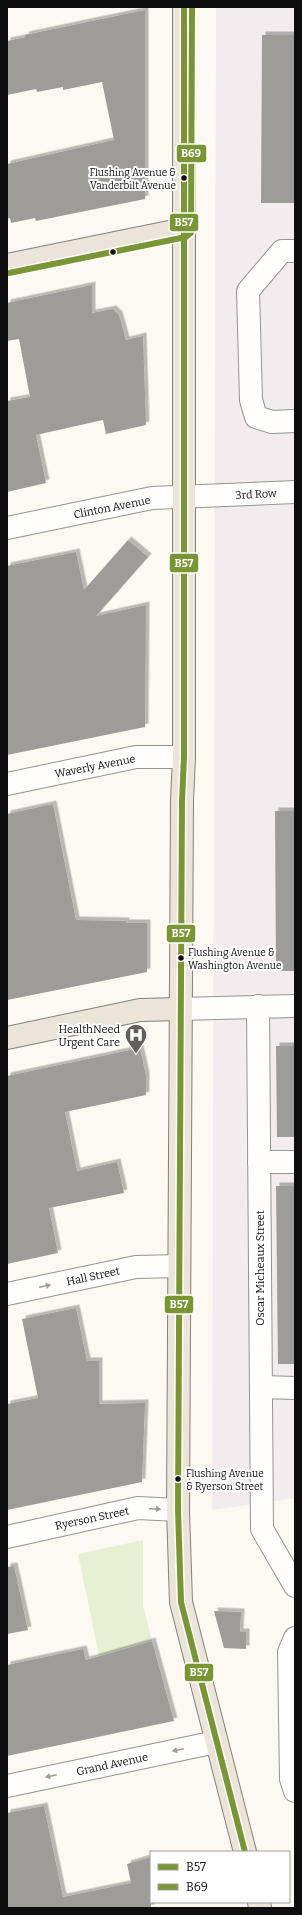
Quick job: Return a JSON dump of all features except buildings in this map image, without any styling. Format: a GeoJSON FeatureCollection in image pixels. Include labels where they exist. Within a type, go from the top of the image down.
{"type":"FeatureCollection","features":[{"type":"Feature","properties":{"kind":"main road"},"geometry":{"type":"LineString","coordinates":[[184,7],[184,757],[190,1008],[179,1266],[178,1510],[181,1602],[245,1851]]}},
{"type":"Feature","properties":{"kind":"main road"},"geometry":{"type":"LineString","coordinates":[[7,265],[184,230]]}},
{"type":"Feature","properties":{"kind":"main road"},"geometry":{"type":"LineString","coordinates":[[7,1038],[140,1010],[190,1008]]}},
{"type":"Feature","properties":{"kind":"street"},"geometry":{"type":"LineString","coordinates":[[289,251],[248,291],[252,400],[256,417],[272,422],[295,421]]}},
{"type":"Feature","properties":{"kind":"street","name":"3rd Row"},"geometry":{"type":"LineString","coordinates":[[218,496],[295,492]]}},
{"type":"Feature","properties":{"kind":"street","name":"Clinton Avenue"},"geometry":{"type":"LineString","coordinates":[[7,528],[152,498],[218,496]]}},
{"type":"Feature","properties":{"kind":"street","name":"Waverly Avenue"},"geometry":{"type":"LineString","coordinates":[[7,784],[136,757],[184,757]]}},
{"type":"Feature","properties":{"kind":"street","name":"Oscar Micheaux Street"},"geometry":{"type":"LineString","coordinates":[[258,1006],[262,1529],[295,1586]]}},
{"type":"Feature","properties":{"kind":"street"},"geometry":{"type":"LineString","coordinates":[[190,1008],[295,1006]]}},
{"type":"Feature","properties":{"kind":"street"},"geometry":{"type":"LineString","coordinates":[[259,1162],[295,1162]]}},
{"type":"Feature","properties":{"kind":"street","name":"Hall Street"},"geometry":{"type":"LineString","coordinates":[[7,1294],[136,1267],[179,1266]]}},
{"type":"Feature","properties":{"kind":"street"},"geometry":{"type":"LineString","coordinates":[[261,1387],[295,1388]]}},
{"type":"Feature","properties":{"kind":"street","name":"Ryerson Street"},"geometry":{"type":"LineString","coordinates":[[7,1537],[138,1508],[178,1510]]}},
{"type":"Feature","properties":{"kind":"street"},"geometry":{"type":"LineString","coordinates":[[295,1638],[289,1652],[291,1779],[295,1791]]}},
{"type":"Feature","properties":{"kind":"street","name":"Grand Avenue"},"geometry":{"type":"LineString","coordinates":[[7,1786],[216,1742]]}},
{"type":"Feature","properties":{"kind":"shaded area"},"geometry":{"type":"Polygon","coordinates":[[[216,7],[295,7],[295,1498],[212,1510],[216,7]]]}},
{"type":"Feature","properties":{"kind":"green space"},"geometry":{"type":"Polygon","coordinates":[[[143,1540],[143,1606],[152,1641],[99,1656],[78,1554],[143,1540]]]}},
{"type":"Feature","properties":{"kind":"transit line","name":"B57"},"geometry":{"type":"LineString","coordinates":[[184,7],[184,757],[182,801],[178,1510],[181,1602],[245,1851]]}},
{"type":"Feature","properties":{"kind":"transit line","name":"B69"},"geometry":{"type":"LineString","coordinates":[[9,273],[186,237],[191,233],[192,7]]}},
{"type":"Feature","properties":{"kind":"place","name":"Flushing Avenue & Vanderbilt Avenue"},"geometry":{"type":"Point","coordinates":[184,178]}},
{"type":"Feature","properties":{"kind":"place","name":"Flushing Avenue & Washington Avenue"},"geometry":{"type":"Point","coordinates":[181,958]}},
{"type":"Feature","properties":{"kind":"place","name":"HealthNeed Urgent Care"},"geometry":{"type":"Point","coordinates":[136,1054]}},
{"type":"Feature","properties":{"kind":"place","name":"Flushing Avenue & Ryerson Street"},"geometry":{"type":"Point","coordinates":[178,1479]}}]}
